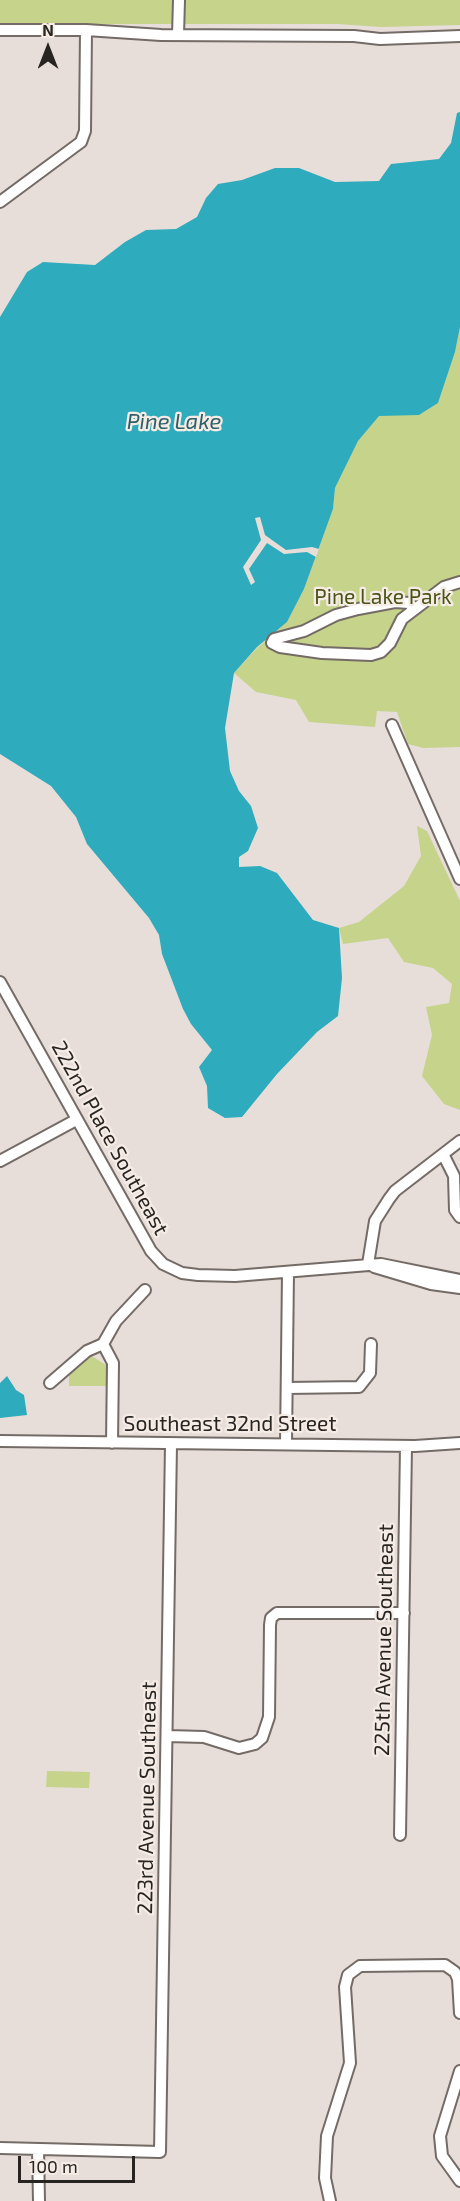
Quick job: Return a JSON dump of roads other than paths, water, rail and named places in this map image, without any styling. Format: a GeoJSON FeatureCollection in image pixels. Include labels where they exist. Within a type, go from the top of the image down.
{"type":"FeatureCollection","features":[{"type":"Feature","properties":{"kind":"street"},"geometry":{"type":"LineString","coordinates":[[178,0],[178,35]]}},
{"type":"Feature","properties":{"kind":"street"},"geometry":{"type":"LineString","coordinates":[[0,30],[86,30],[178,35],[354,36],[380,39],[460,36]]}},
{"type":"Feature","properties":{"kind":"street"},"geometry":{"type":"LineString","coordinates":[[0,202],[81,142],[85,132],[86,30]]}},
{"type":"Feature","properties":{"kind":"street"},"geometry":{"type":"LineString","coordinates":[[414,609],[409,603],[395,602],[358,609],[336,615],[304,631],[274,639],[272,643],[280,647],[322,653],[371,655],[381,652],[390,643],[402,619],[444,587],[460,582]]}},
{"type":"Feature","properties":{"kind":"street"},"geometry":{"type":"LineString","coordinates":[[392,725],[460,879]]}},
{"type":"Feature","properties":{"kind":"street","name":"222nd Place Southeast"},"geometry":{"type":"LineString","coordinates":[[0,982],[76,1119],[157,1258],[163,1264],[182,1273],[213,1276],[288,1273],[368,1264]]}},
{"type":"Feature","properties":{"kind":"street"},"geometry":{"type":"LineString","coordinates":[[0,1161],[76,1119]]}},
{"type":"Feature","properties":{"kind":"street"},"geometry":{"type":"LineString","coordinates":[[368,1264],[371,1238],[382,1208],[395,1191],[460,1141]]}},
{"type":"Feature","properties":{"kind":"street"},"geometry":{"type":"LineString","coordinates":[[443,1154],[454,1176],[455,1210],[460,1217]]}},
{"type":"Feature","properties":{"kind":"street"},"geometry":{"type":"LineString","coordinates":[[368,1264],[391,1264],[460,1280]]}},
{"type":"Feature","properties":{"kind":"street"},"geometry":{"type":"LineString","coordinates":[[368,1264],[431,1284],[460,1288]]}},
{"type":"Feature","properties":{"kind":"street"},"geometry":{"type":"LineString","coordinates":[[286,1443],[288,1273]]}},
{"type":"Feature","properties":{"kind":"street"},"geometry":{"type":"LineString","coordinates":[[50,1383],[87,1351],[103,1344],[116,1321],[145,1290]]}},
{"type":"Feature","properties":{"kind":"street"},"geometry":{"type":"LineString","coordinates":[[103,1344],[113,1363],[112,1443]]}},
{"type":"Feature","properties":{"kind":"street"},"geometry":{"type":"LineString","coordinates":[[287,1388],[359,1387],[370,1373],[371,1344]]}},
{"type":"Feature","properties":{"kind":"street","name":"Southeast 32nd Street"},"geometry":{"type":"LineString","coordinates":[[0,1441],[406,1446],[460,1443]]}},
{"type":"Feature","properties":{"kind":"street","name":"223rd Avenue Southeast"},"geometry":{"type":"LineString","coordinates":[[38,2149],[160,2152],[171,1444]]}},
{"type":"Feature","properties":{"kind":"street","name":"225th Avenue Southeast"},"geometry":{"type":"LineString","coordinates":[[400,1835],[406,1446]]}},
{"type":"Feature","properties":{"kind":"street"},"geometry":{"type":"LineString","coordinates":[[168,1736],[204,1737],[239,1748],[255,1744],[266,1732],[270,1625],[271,1618],[277,1613],[404,1613]]}},
{"type":"Feature","properties":{"kind":"street"},"geometry":{"type":"LineString","coordinates":[[330,2201],[325,2178],[327,2136],[350,2062],[345,1987],[352,1970],[360,1966],[445,1965],[455,1972],[460,1990],[460,2013]]}},
{"type":"Feature","properties":{"kind":"street"},"geometry":{"type":"LineString","coordinates":[[460,2071],[440,2136],[442,2156],[460,2181]]}},
{"type":"Feature","properties":{"kind":"street"},"geometry":{"type":"LineString","coordinates":[[0,2148],[38,2149],[39,2201]]}},
{"type":"Feature","properties":{"kind":"water","name":"Pine Lake"},"geometry":{"type":"Polygon","coordinates":[[[460,112],[460,327],[455,352],[438,403],[419,415],[379,416],[358,441],[335,488],[333,509],[304,589],[287,622],[257,647],[234,673],[225,728],[230,771],[239,791],[251,806],[258,828],[248,851],[239,857],[239,867],[260,866],[277,873],[313,920],[339,928],[342,978],[338,1016],[317,1032],[277,1074],[242,1117],[225,1118],[208,1108],[207,1086],[199,1067],[212,1050],[191,1024],[183,1009],[162,954],[159,935],[149,918],[87,844],[76,817],[51,786],[0,754],[0,317],[27,272],[43,262],[95,265],[125,242],[146,230],[176,229],[197,217],[206,198],[218,184],[242,180],[275,168],[299,168],[335,182],[379,181],[391,164],[439,159],[451,143],[457,113],[460,112]]]}},
{"type":"Feature","properties":{"kind":"water"},"geometry":{"type":"Polygon","coordinates":[[[7,1376],[16,1390],[24,1395],[27,1415],[0,1418],[0,1383],[7,1376]]]}},
{"type":"Feature","properties":{"kind":"park label","name":"Pine Lake Park"},"geometry":{"type":"Point","coordinates":[383,597]}}]}
